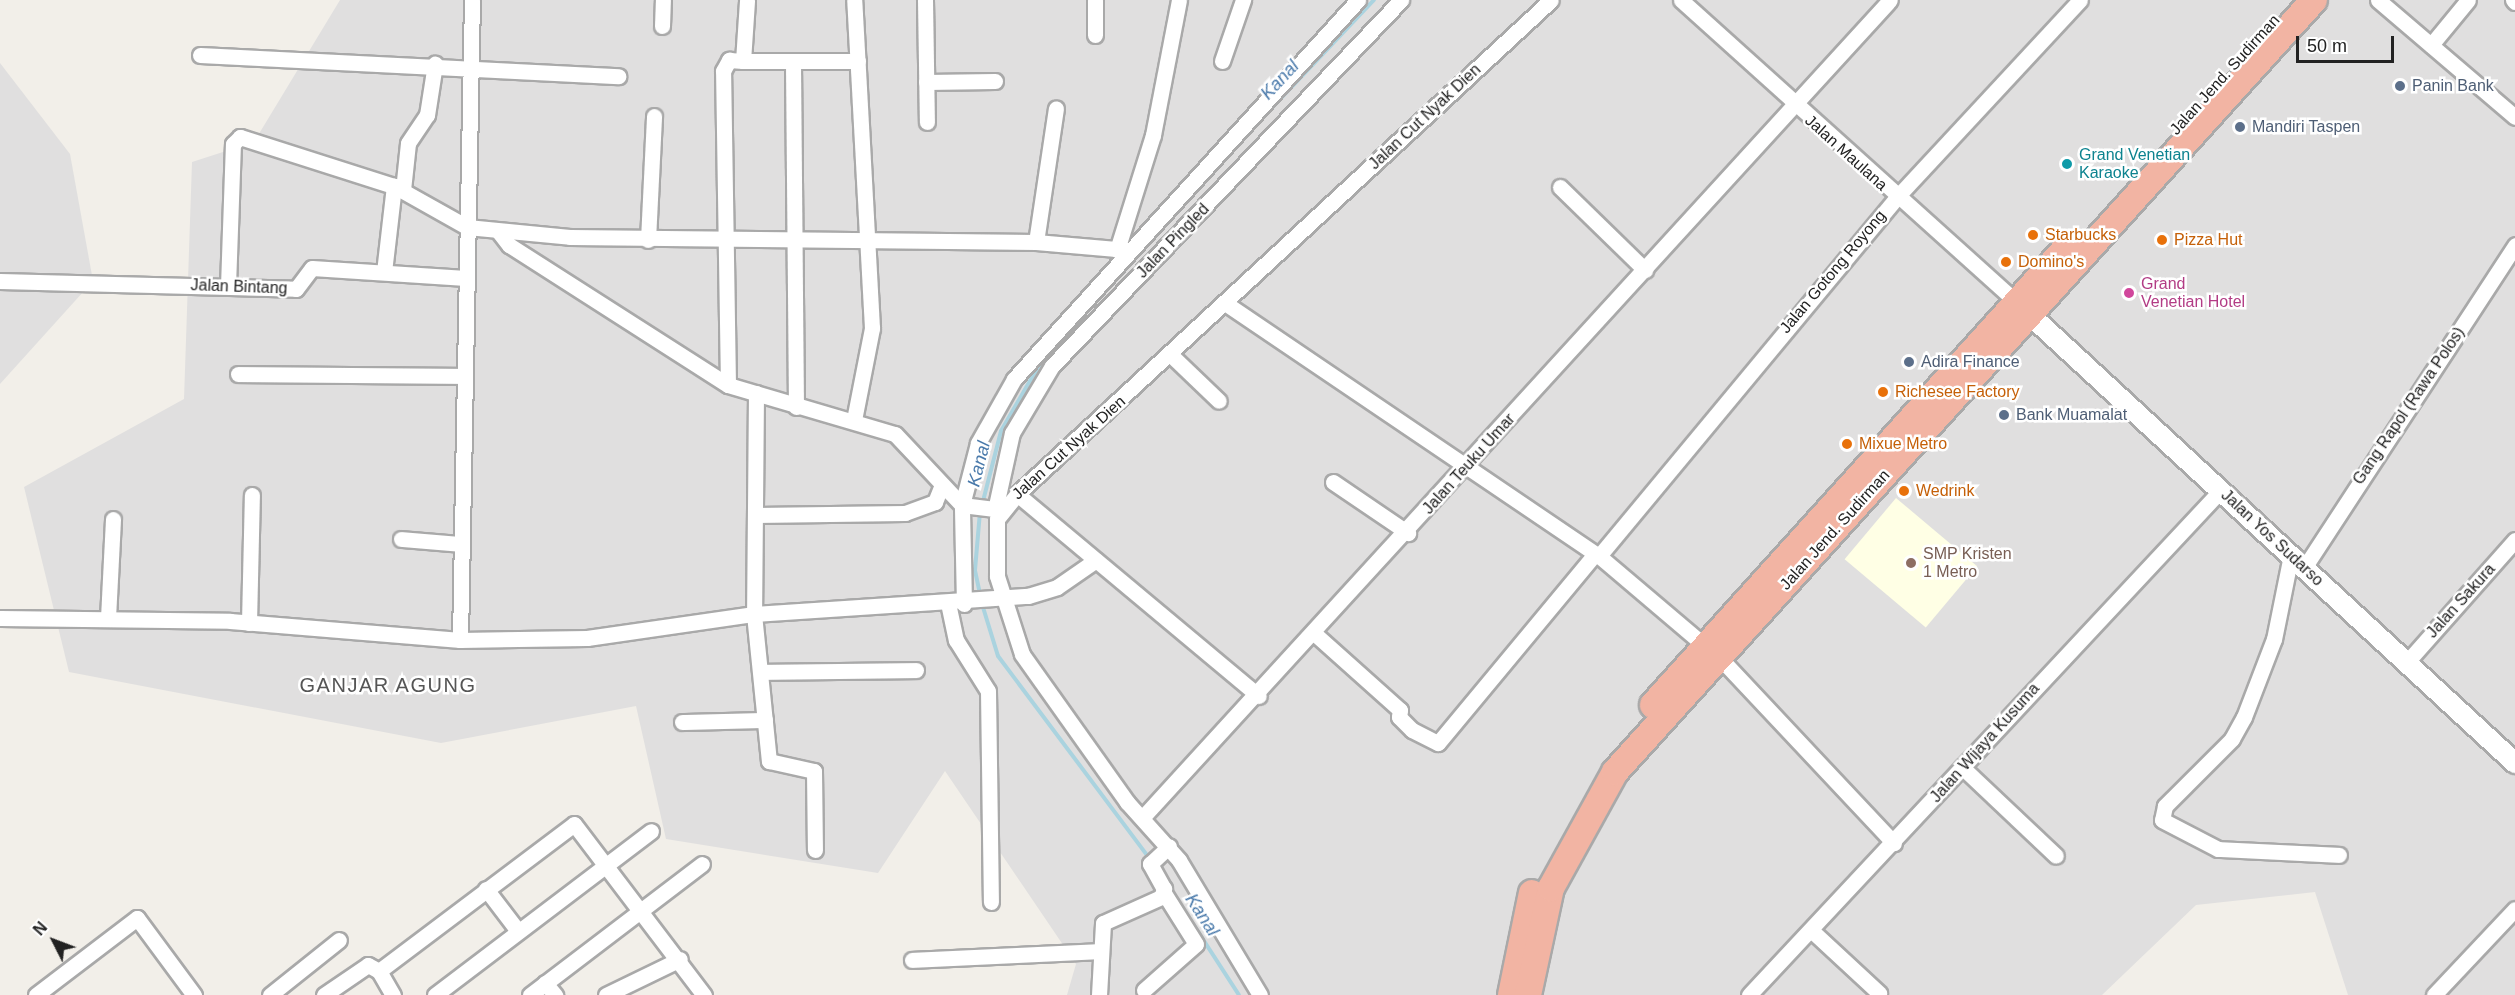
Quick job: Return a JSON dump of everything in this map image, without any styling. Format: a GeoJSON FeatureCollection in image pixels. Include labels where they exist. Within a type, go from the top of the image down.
{"type":"FeatureCollection","features":[{"type":"Feature","properties":{"kind":"highway","name":"Jalan Jend. Sudirman"},"geometry":{"type":"LineString","coordinates":[[2157,161],[2293,0]]}},
{"type":"Feature","properties":{"kind":"highway","name":"Jalan Jend. Sudirman"},"geometry":{"type":"LineString","coordinates":[[1511,995],[1522,924],[1557,833],[1602,764],[1712,652],[2157,161],[2314,0]]}},
{"type":"Feature","properties":{"kind":"highway","name":"Jalan Jend. Sudirman"},"geometry":{"type":"LineString","coordinates":[[1528,995],[1551,888],[1584,818],[1615,772],[1712,652]]}},
{"type":"Feature","properties":{"kind":"street"},"geometry":{"type":"LineString","coordinates":[[459,640],[472,0]]}},
{"type":"Feature","properties":{"kind":"street"},"geometry":{"type":"LineString","coordinates":[[662,26],[663,0]]}},
{"type":"Feature","properties":{"kind":"street"},"geometry":{"type":"LineString","coordinates":[[743,61],[747,0]]}},
{"type":"Feature","properties":{"kind":"street"},"geometry":{"type":"LineString","coordinates":[[854,0],[852,39],[858,61],[864,241],[872,328],[854,420]]}},
{"type":"Feature","properties":{"kind":"street"},"geometry":{"type":"LineString","coordinates":[[925,0],[927,122]]}},
{"type":"Feature","properties":{"kind":"street"},"geometry":{"type":"LineString","coordinates":[[1095,0],[1095,35]]}},
{"type":"Feature","properties":{"kind":"street"},"geometry":{"type":"LineString","coordinates":[[1122,250],[1153,135],[1179,0]]}},
{"type":"Feature","properties":{"kind":"street"},"geometry":{"type":"LineString","coordinates":[[1222,62],[1243,0]]}},
{"type":"Feature","properties":{"kind":"street"},"geometry":{"type":"LineString","coordinates":[[970,603],[964,505],[978,442],[1014,379],[1122,250],[1358,0]]}},
{"type":"Feature","properties":{"kind":"street","name":"Jalan Pingled"},"geometry":{"type":"LineString","coordinates":[[995,510],[1012,433],[1052,366],[1401,0]]}},
{"type":"Feature","properties":{"kind":"street","name":"Jalan Cut Nyak Dien"},"geometry":{"type":"LineString","coordinates":[[1260,995],[1167,848],[1142,818],[1022,654],[999,600],[995,510],[1017,494],[1171,355],[1551,0]]}},
{"type":"Feature","properties":{"kind":"street","name":"Jalan Maulana"},"geometry":{"type":"LineString","coordinates":[[1681,0],[1794,107],[2022,308]]}},
{"type":"Feature","properties":{"kind":"street","name":"Jalan Teuku Umar"},"geometry":{"type":"LineString","coordinates":[[1142,818],[1259,696],[1890,0]]}},
{"type":"Feature","properties":{"kind":"street","name":"Jalan Gotong Royong"},"geometry":{"type":"LineString","coordinates":[[1315,634],[1400,710],[1399,717],[1412,730],[1438,743],[1896,198],[2080,0]]}},
{"type":"Feature","properties":{"kind":"street"},"geometry":{"type":"LineString","coordinates":[[2378,0],[2515,117]]}},
{"type":"Feature","properties":{"kind":"street"},"geometry":{"type":"LineString","coordinates":[[2431,45],[2468,0]]}},
{"type":"Feature","properties":{"kind":"street"},"geometry":{"type":"LineString","coordinates":[[200,55],[435,64],[618,76]]}},
{"type":"Feature","properties":{"kind":"street"},"geometry":{"type":"LineString","coordinates":[[728,385],[723,71],[729,60],[793,63],[858,61]]}},
{"type":"Feature","properties":{"kind":"street"},"geometry":{"type":"LineString","coordinates":[[793,63],[796,407]]}},
{"type":"Feature","properties":{"kind":"street"},"geometry":{"type":"LineString","coordinates":[[384,272],[408,143],[427,115],[435,64]]}},
{"type":"Feature","properties":{"kind":"street"},"geometry":{"type":"LineString","coordinates":[[926,82],[995,81]]}},
{"type":"Feature","properties":{"kind":"street"},"geometry":{"type":"LineString","coordinates":[[1036,242],[1056,108]]}},
{"type":"Feature","properties":{"kind":"street"},"geometry":{"type":"LineString","coordinates":[[648,240],[654,116]]}},
{"type":"Feature","properties":{"kind":"street"},"geometry":{"type":"LineString","coordinates":[[228,286],[236,138],[398,188],[467,227],[498,231],[648,240],[727,238],[796,241],[1036,242],[1122,250]]}},
{"type":"Feature","properties":{"kind":"street"},"geometry":{"type":"LineString","coordinates":[[1560,188],[1645,270]]}},
{"type":"Feature","properties":{"kind":"street"},"geometry":{"type":"LineString","coordinates":[[498,231],[509,245],[728,385],[796,407],[854,420],[895,434],[964,505],[995,510]]}},
{"type":"Feature","properties":{"kind":"street","name":"Gang Rapol (Rawa Polos)"},"geometry":{"type":"LineString","coordinates":[[2298,561],[2515,245]]}},
{"type":"Feature","properties":{"kind":"street","name":"Jalan Bintang"},"geometry":{"type":"LineString","coordinates":[[0,281],[299,289],[312,268],[466,278]]}},
{"type":"Feature","properties":{"kind":"street"},"geometry":{"type":"LineString","coordinates":[[1225,303],[1464,469],[1597,555],[1712,652],[1894,843]]}},
{"type":"Feature","properties":{"kind":"street","name":"Jalan Yos Sudarso"},"geometry":{"type":"LineString","coordinates":[[2022,308],[2515,763]]}},
{"type":"Feature","properties":{"kind":"street"},"geometry":{"type":"LineString","coordinates":[[1171,355],[1219,401]]}},
{"type":"Feature","properties":{"kind":"street"},"geometry":{"type":"LineString","coordinates":[[238,374],[464,376]]}},
{"type":"Feature","properties":{"kind":"street"},"geometry":{"type":"LineString","coordinates":[[756,393],[754,614],[765,720],[771,763],[810,768],[815,774],[815,850]]}},
{"type":"Feature","properties":{"kind":"street"},"geometry":{"type":"LineString","coordinates":[[1333,482],[1408,533]]}},
{"type":"Feature","properties":{"kind":"street"},"geometry":{"type":"LineString","coordinates":[[755,514],[905,513],[935,502],[942,484]]}},
{"type":"Feature","properties":{"kind":"street","name":"Jalan Wijaya Kusuma"},"geometry":{"type":"LineString","coordinates":[[1749,995],[1894,843],[2221,490]]}},
{"type":"Feature","properties":{"kind":"street"},"geometry":{"type":"LineString","coordinates":[[1017,494],[1259,696]]}},
{"type":"Feature","properties":{"kind":"street"},"geometry":{"type":"LineString","coordinates":[[249,623],[252,495]]}},
{"type":"Feature","properties":{"kind":"street"},"geometry":{"type":"LineString","coordinates":[[108,618],[113,519]]}},
{"type":"Feature","properties":{"kind":"street"},"geometry":{"type":"LineString","coordinates":[[401,539],[461,544]]}},
{"type":"Feature","properties":{"kind":"street","name":"Jalan Sakura"},"geometry":{"type":"LineString","coordinates":[[2407,662],[2515,540]]}},
{"type":"Feature","properties":{"kind":"street"},"geometry":{"type":"LineString","coordinates":[[0,618],[108,618],[249,623],[459,640],[587,638],[754,614],[999,600],[1052,590],[1096,560]]}},
{"type":"Feature","properties":{"kind":"street"},"geometry":{"type":"LineString","coordinates":[[2298,561],[2271,649],[2244,717],[2232,739],[2161,813],[2166,824],[2193,840],[2235,852],[2339,855]]}},
{"type":"Feature","properties":{"kind":"street"},"geometry":{"type":"LineString","coordinates":[[948,603],[956,640],[988,691],[991,902]]}},
{"type":"Feature","properties":{"kind":"street"},"geometry":{"type":"LineString","coordinates":[[761,672],[916,670]]}},
{"type":"Feature","properties":{"kind":"street"},"geometry":{"type":"LineString","coordinates":[[682,722],[765,720]]}},
{"type":"Feature","properties":{"kind":"street"},"geometry":{"type":"LineString","coordinates":[[1962,767],[2056,856]]}},
{"type":"Feature","properties":{"kind":"street"},"geometry":{"type":"LineString","coordinates":[[379,971],[574,824],[680,959],[704,995]]}},
{"type":"Feature","properties":{"kind":"street"},"geometry":{"type":"LineString","coordinates":[[435,995],[651,831]]}},
{"type":"Feature","properties":{"kind":"street"},"geometry":{"type":"LineString","coordinates":[[1144,990],[1196,944],[1164,893],[1151,862],[1167,848]]}},
{"type":"Feature","properties":{"kind":"street"},"geometry":{"type":"LineString","coordinates":[[530,995],[550,989],[642,910],[702,864]]}},
{"type":"Feature","properties":{"kind":"street"},"geometry":{"type":"LineString","coordinates":[[486,889],[518,931]]}},
{"type":"Feature","properties":{"kind":"street"},"geometry":{"type":"LineString","coordinates":[[1099,995],[1100,951],[1106,920],[1164,893]]}},
{"type":"Feature","properties":{"kind":"street"},"geometry":{"type":"LineString","coordinates":[[2434,995],[2515,909]]}},
{"type":"Feature","properties":{"kind":"street"},"geometry":{"type":"LineString","coordinates":[[36,995],[136,918],[194,995]]}},
{"type":"Feature","properties":{"kind":"street"},"geometry":{"type":"LineString","coordinates":[[1810,930],[1878,993]]}},
{"type":"Feature","properties":{"kind":"street"},"geometry":{"type":"LineString","coordinates":[[270,995],[339,939]]}},
{"type":"Feature","properties":{"kind":"street"},"geometry":{"type":"LineString","coordinates":[[912,960],[1100,951]]}},
{"type":"Feature","properties":{"kind":"street"},"geometry":{"type":"LineString","coordinates":[[606,995],[680,959]]}},
{"type":"Feature","properties":{"kind":"street"},"geometry":{"type":"LineString","coordinates":[[324,995],[358,969],[368,965],[379,971],[393,995]]}},
{"type":"Feature","properties":{"kind":"shaded area"},"geometry":{"type":"Polygon","coordinates":[[[340,0],[2515,0],[2515,995],[2348,995],[2315,892],[2196,905],[2102,995],[1067,995],[1076,964],[945,771],[878,873],[666,839],[636,706],[441,743],[69,672],[24,487],[184,399],[192,162],[254,142],[340,0]]]}},
{"type":"Feature","properties":{"kind":"shaded area"},"geometry":{"type":"Polygon","coordinates":[[[0,63],[70,154],[93,281],[0,384],[0,63]]]}},
{"type":"Feature","properties":{"kind":"shaded area","name":"SMP Kristen 1 Metro"},"geometry":{"type":"Polygon","coordinates":[[[1896,498],[1977,566],[1926,627],[1845,559],[1896,498]]]}},
{"type":"Feature","properties":{"kind":"waterway","name":"Kanal"},"geometry":{"type":"LineString","coordinates":[[1215,168],[1374,0]]}},
{"type":"Feature","properties":{"kind":"waterway","name":"Kanal"},"geometry":{"type":"LineString","coordinates":[[982,505],[1001,431],[1038,367],[1095,300]]}},
{"type":"Feature","properties":{"kind":"waterway","name":"Kanal"},"geometry":{"type":"LineString","coordinates":[[980,512],[975,570],[980,594]]}},
{"type":"Feature","properties":{"kind":"waterway","name":"Kanal"},"geometry":{"type":"LineString","coordinates":[[982,604],[998,656],[1150,859]]}},
{"type":"Feature","properties":{"kind":"waterway","name":"Kanal"},"geometry":{"type":"LineString","coordinates":[[1184,910],[1239,995]]}},
{"type":"Feature","properties":{"kind":"place","name":"Panin Bank"},"geometry":{"type":"Point","coordinates":[2400,86]}},
{"type":"Feature","properties":{"kind":"place","name":"Mandiri Taspen"},"geometry":{"type":"Point","coordinates":[2240,127]}},
{"type":"Feature","properties":{"kind":"place","name":"Grand Venetian Karaoke"},"geometry":{"type":"Point","coordinates":[2067,164]}},
{"type":"Feature","properties":{"kind":"place","name":"Starbucks"},"geometry":{"type":"Point","coordinates":[2033,235]}},
{"type":"Feature","properties":{"kind":"place","name":"Pizza Hut"},"geometry":{"type":"Point","coordinates":[2162,240]}},
{"type":"Feature","properties":{"kind":"place","name":"Domino's"},"geometry":{"type":"Point","coordinates":[2006,262]}},
{"type":"Feature","properties":{"kind":"place","name":"Grand Venetian Hotel"},"geometry":{"type":"Point","coordinates":[2129,293]}},
{"type":"Feature","properties":{"kind":"place","name":"Adira Finance"},"geometry":{"type":"Point","coordinates":[1909,362]}},
{"type":"Feature","properties":{"kind":"place","name":"Richesee Factory"},"geometry":{"type":"Point","coordinates":[1883,392]}},
{"type":"Feature","properties":{"kind":"place","name":"Bank Muamalat"},"geometry":{"type":"Point","coordinates":[2004,415]}},
{"type":"Feature","properties":{"kind":"place","name":"Mixue Metro"},"geometry":{"type":"Point","coordinates":[1847,444]}},
{"type":"Feature","properties":{"kind":"place","name":"Wedrink"},"geometry":{"type":"Point","coordinates":[1904,491]}},
{"type":"Feature","properties":{"kind":"place","name":"SMP Kristen 1 Metro"},"geometry":{"type":"Point","coordinates":[1911,563]}},
{"type":"Feature","properties":{"kind":"district","name":"GANJAR AGUNG"},"geometry":{"type":"Point","coordinates":[388,685]}}]}
